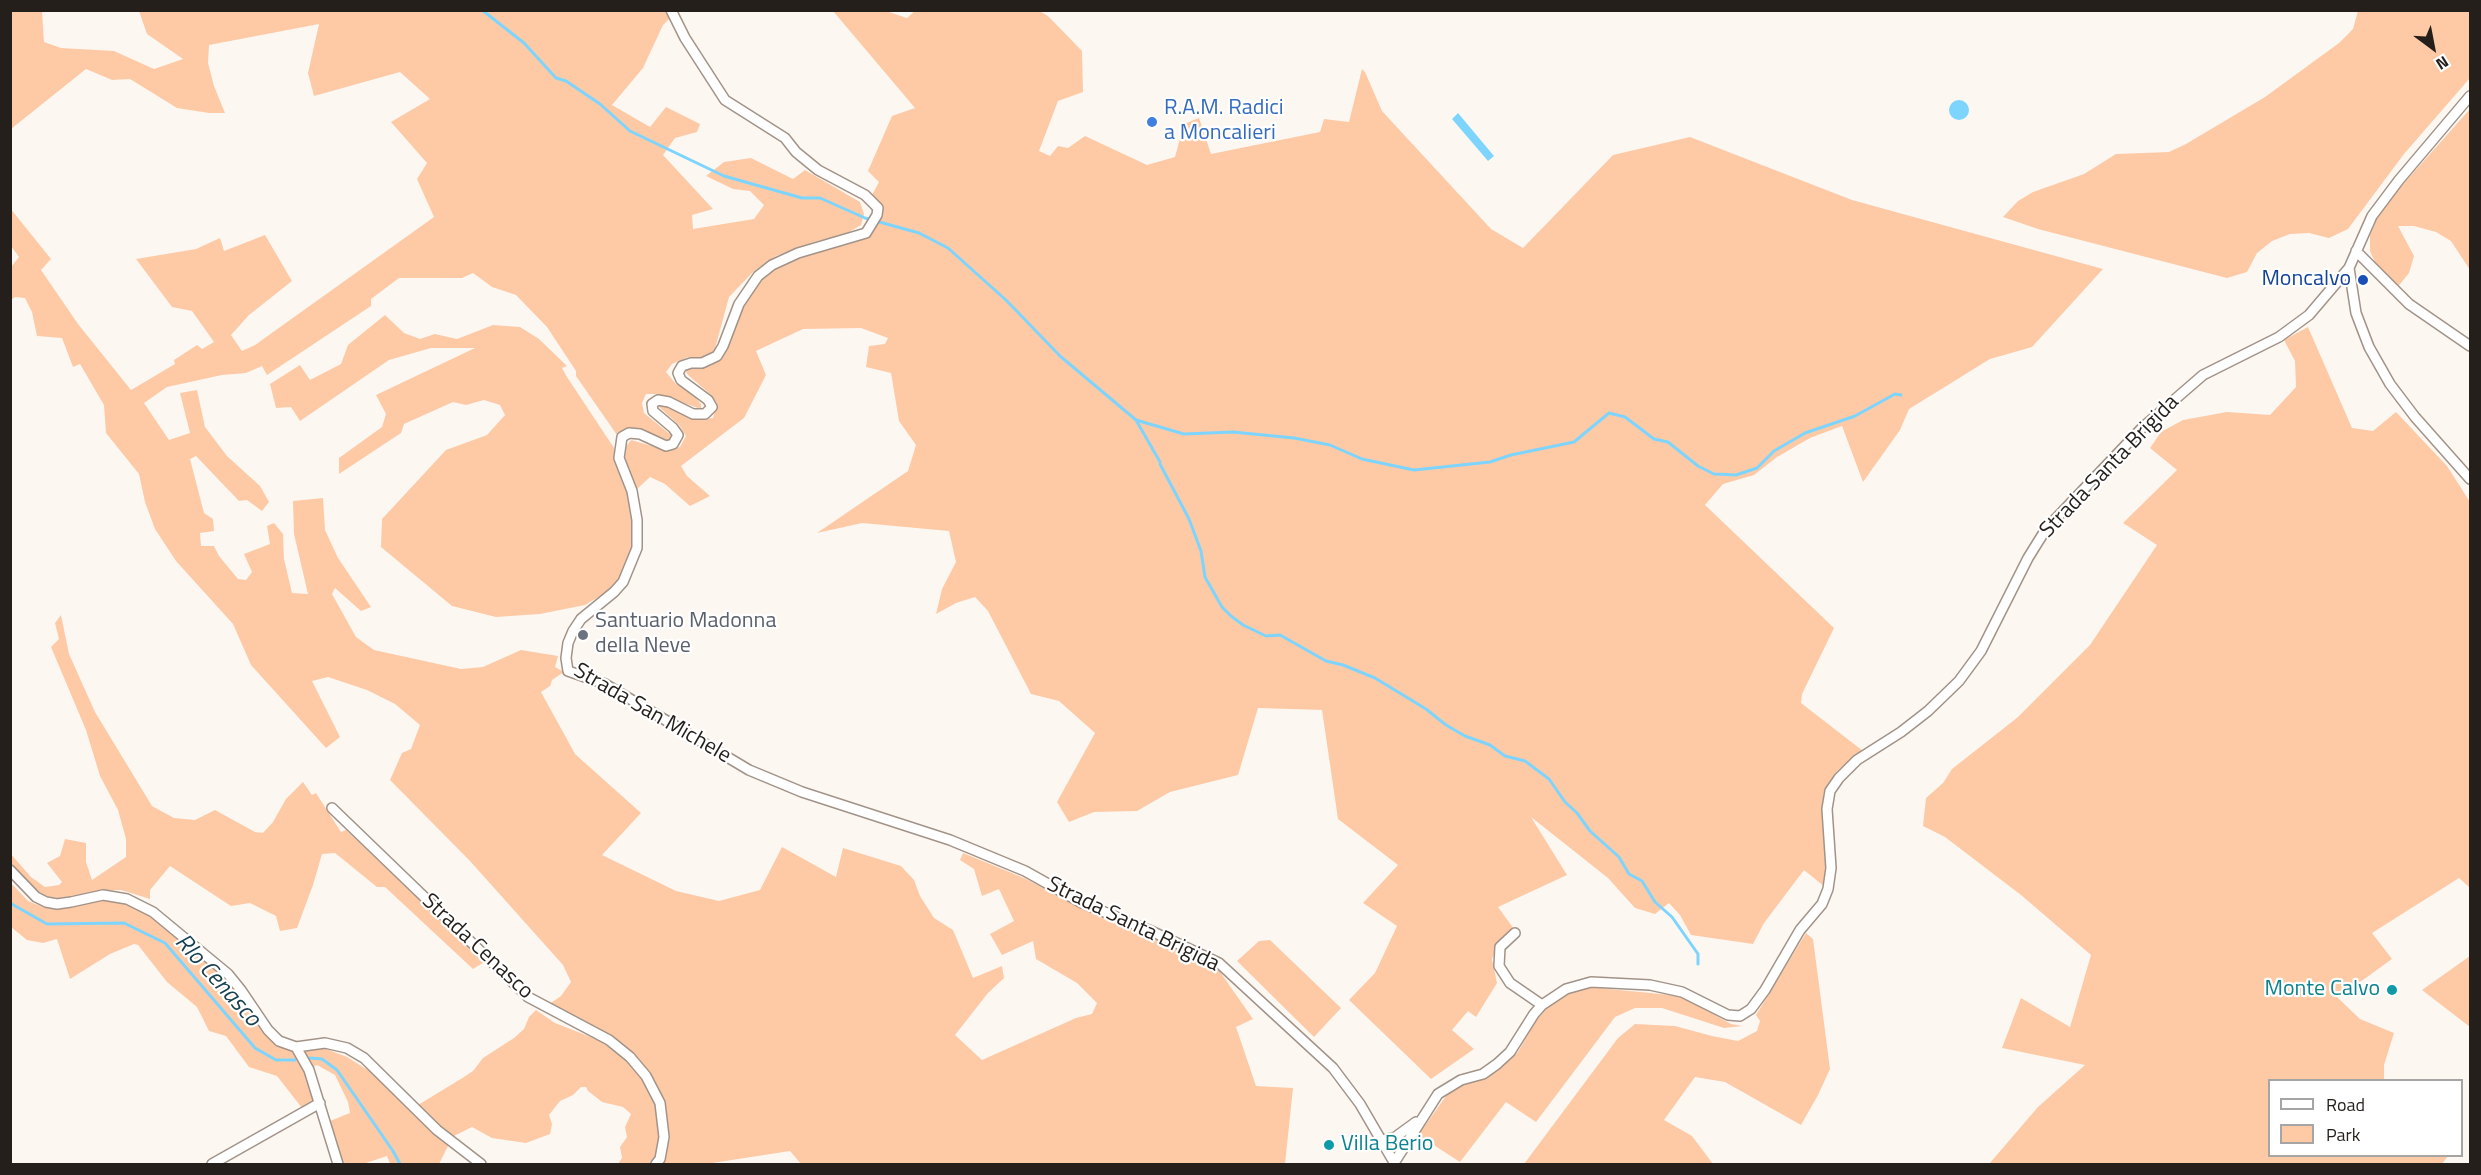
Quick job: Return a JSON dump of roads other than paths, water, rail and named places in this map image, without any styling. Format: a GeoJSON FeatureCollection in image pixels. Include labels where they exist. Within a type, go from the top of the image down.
{"type":"FeatureCollection","features":[{"type":"Feature","properties":{"kind":"street","name":"Strada San Michele"},"geometry":{"type":"LineString","coordinates":[[671,10],[685,38],[725,100],[785,138],[796,152],[818,170],[865,195],[878,208],[877,215],[866,233],[798,253],[772,265],[758,276],[740,304],[717,356],[702,363],[682,366],[678,373],[681,380],[708,400],[712,407],[705,414],[693,414],[669,402],[658,400],[652,404],[653,411],[674,428],[678,435],[673,444],[666,446],[640,434],[629,433],[622,437],[619,458],[632,491],[637,520],[638,548],[623,582],[581,619],[573,631],[568,643],[566,665],[572,673],[605,684],[749,770],[802,792],[950,840],[1025,871]]}},
{"type":"Feature","properties":{"kind":"street","name":"Strada Santa Brigida"},"geometry":{"type":"LineString","coordinates":[[1394,1164],[1438,1094],[1461,1080],[1483,1074],[1497,1064],[1510,1052],[1542,1005],[1566,989],[1578,984],[1611,982],[1650,985],[1682,992],[1728,1015],[1740,1016],[1751,1010],[1800,930],[1822,904],[1828,889],[1831,868],[1827,809],[1830,791],[1839,778],[1857,760],[1901,732],[1928,711],[1959,681],[1981,651],[2018,577],[2046,529],[2109,465],[2129,440],[2203,375],[2279,337],[2309,315],[2349,268],[2372,216],[2470,96]]}},
{"type":"Feature","properties":{"kind":"street"},"geometry":{"type":"LineString","coordinates":[[2356,250],[2409,304],[2470,346]]}},
{"type":"Feature","properties":{"kind":"street"},"geometry":{"type":"LineString","coordinates":[[2349,268],[2356,313],[2369,347],[2384,375],[2415,417],[2470,479]]}},
{"type":"Feature","properties":{"kind":"street","name":"Strada Cenasco"},"geometry":{"type":"LineString","coordinates":[[332,808],[528,997],[609,1040],[630,1057],[646,1076],[660,1103],[664,1137],[660,1159],[656,1164]]}},
{"type":"Feature","properties":{"kind":"street"},"geometry":{"type":"LineString","coordinates":[[10,870],[36,897],[46,902],[57,904],[103,895],[127,899],[153,912],[228,974],[242,990],[268,1030],[279,1041],[296,1047],[325,1043],[346,1048],[364,1058],[437,1130],[481,1164]]}},
{"type":"Feature","properties":{"kind":"street","name":"Strada Santa Brigida"},"geometry":{"type":"LineString","coordinates":[[1025,871],[1082,903],[1166,937],[1219,963],[1334,1068],[1360,1104],[1394,1164]]}},
{"type":"Feature","properties":{"kind":"street"},"geometry":{"type":"LineString","coordinates":[[1515,933],[1500,947],[1499,966],[1510,983],[1542,1005]]}},
{"type":"Feature","properties":{"kind":"street"},"geometry":{"type":"LineString","coordinates":[[296,1047],[309,1070],[338,1164]]}},
{"type":"Feature","properties":{"kind":"street"},"geometry":{"type":"LineString","coordinates":[[212,1164],[320,1103]]}},
{"type":"Feature","properties":{"kind":"street","name":"Strada Santa Brigida"},"geometry":{"type":"LineString","coordinates":[[1382,1140],[1394,1137],[1425,1115]]}},
{"type":"Feature","properties":{"kind":"water"},"geometry":{"type":"Polygon","coordinates":[[[1959,100],[1966,103],[1969,110],[1966,117],[1959,120],[1952,117],[1949,110],[1952,103],[1959,100]]]}},
{"type":"Feature","properties":{"kind":"water"},"geometry":{"type":"Polygon","coordinates":[[[1458,113],[1494,156],[1488,161],[1452,119],[1458,113]]]}},
{"type":"Feature","properties":{"kind":"waterway"},"geometry":{"type":"LineString","coordinates":[[482,10],[524,43],[556,78],[566,81],[600,104],[630,131],[724,176],[802,198],[820,198],[865,218],[919,233],[948,248],[1007,301],[1060,356],[1136,420],[1160,462]]}},
{"type":"Feature","properties":{"kind":"waterway"},"geometry":{"type":"LineString","coordinates":[[1136,420],[1184,434],[1233,432],[1294,438],[1330,445],[1362,459],[1414,470],[1490,462],[1511,455],[1574,442],[1609,413],[1625,417],[1654,439],[1668,442],[1698,466],[1714,474],[1736,475],[1757,468],[1774,451],[1805,433],[1855,416],[1895,394],[1901,395]]}},
{"type":"Feature","properties":{"kind":"waterway"},"geometry":{"type":"LineString","coordinates":[[1160,464],[1189,519],[1201,551],[1205,577],[1222,607],[1231,616],[1243,625],[1266,636],[1280,635],[1326,661],[1375,678],[1465,736],[1490,745],[1505,756],[1525,761],[1549,779],[1590,831],[1619,857],[1629,874],[1642,881],[1655,902],[1672,917],[1698,954],[1698,964]]}},
{"type":"Feature","properties":{"kind":"waterway","name":"RIo Cenasco"},"geometry":{"type":"LineString","coordinates":[[10,903],[47,924],[124,923],[165,943],[255,1048],[276,1060],[295,1060]]}},
{"type":"Feature","properties":{"kind":"waterway","name":"RIo Cenasco"},"geometry":{"type":"LineString","coordinates":[[310,1058],[322,1059],[337,1070],[400,1164]]}},
{"type":"Feature","properties":{"kind":"place","name":"R.A.M. Radici a Moncalieri"},"geometry":{"type":"Point","coordinates":[1152,122]}},
{"type":"Feature","properties":{"kind":"place","name":"Moncalvo"},"geometry":{"type":"Point","coordinates":[2363,280]}},
{"type":"Feature","properties":{"kind":"place","name":"Santuario Madonna della Neve"},"geometry":{"type":"Point","coordinates":[583,635]}},
{"type":"Feature","properties":{"kind":"place","name":"Monte Calvo"},"geometry":{"type":"Point","coordinates":[2392,990]}},
{"type":"Feature","properties":{"kind":"place","name":"Villa Berio"},"geometry":{"type":"Point","coordinates":[1329,1145]}}]}
